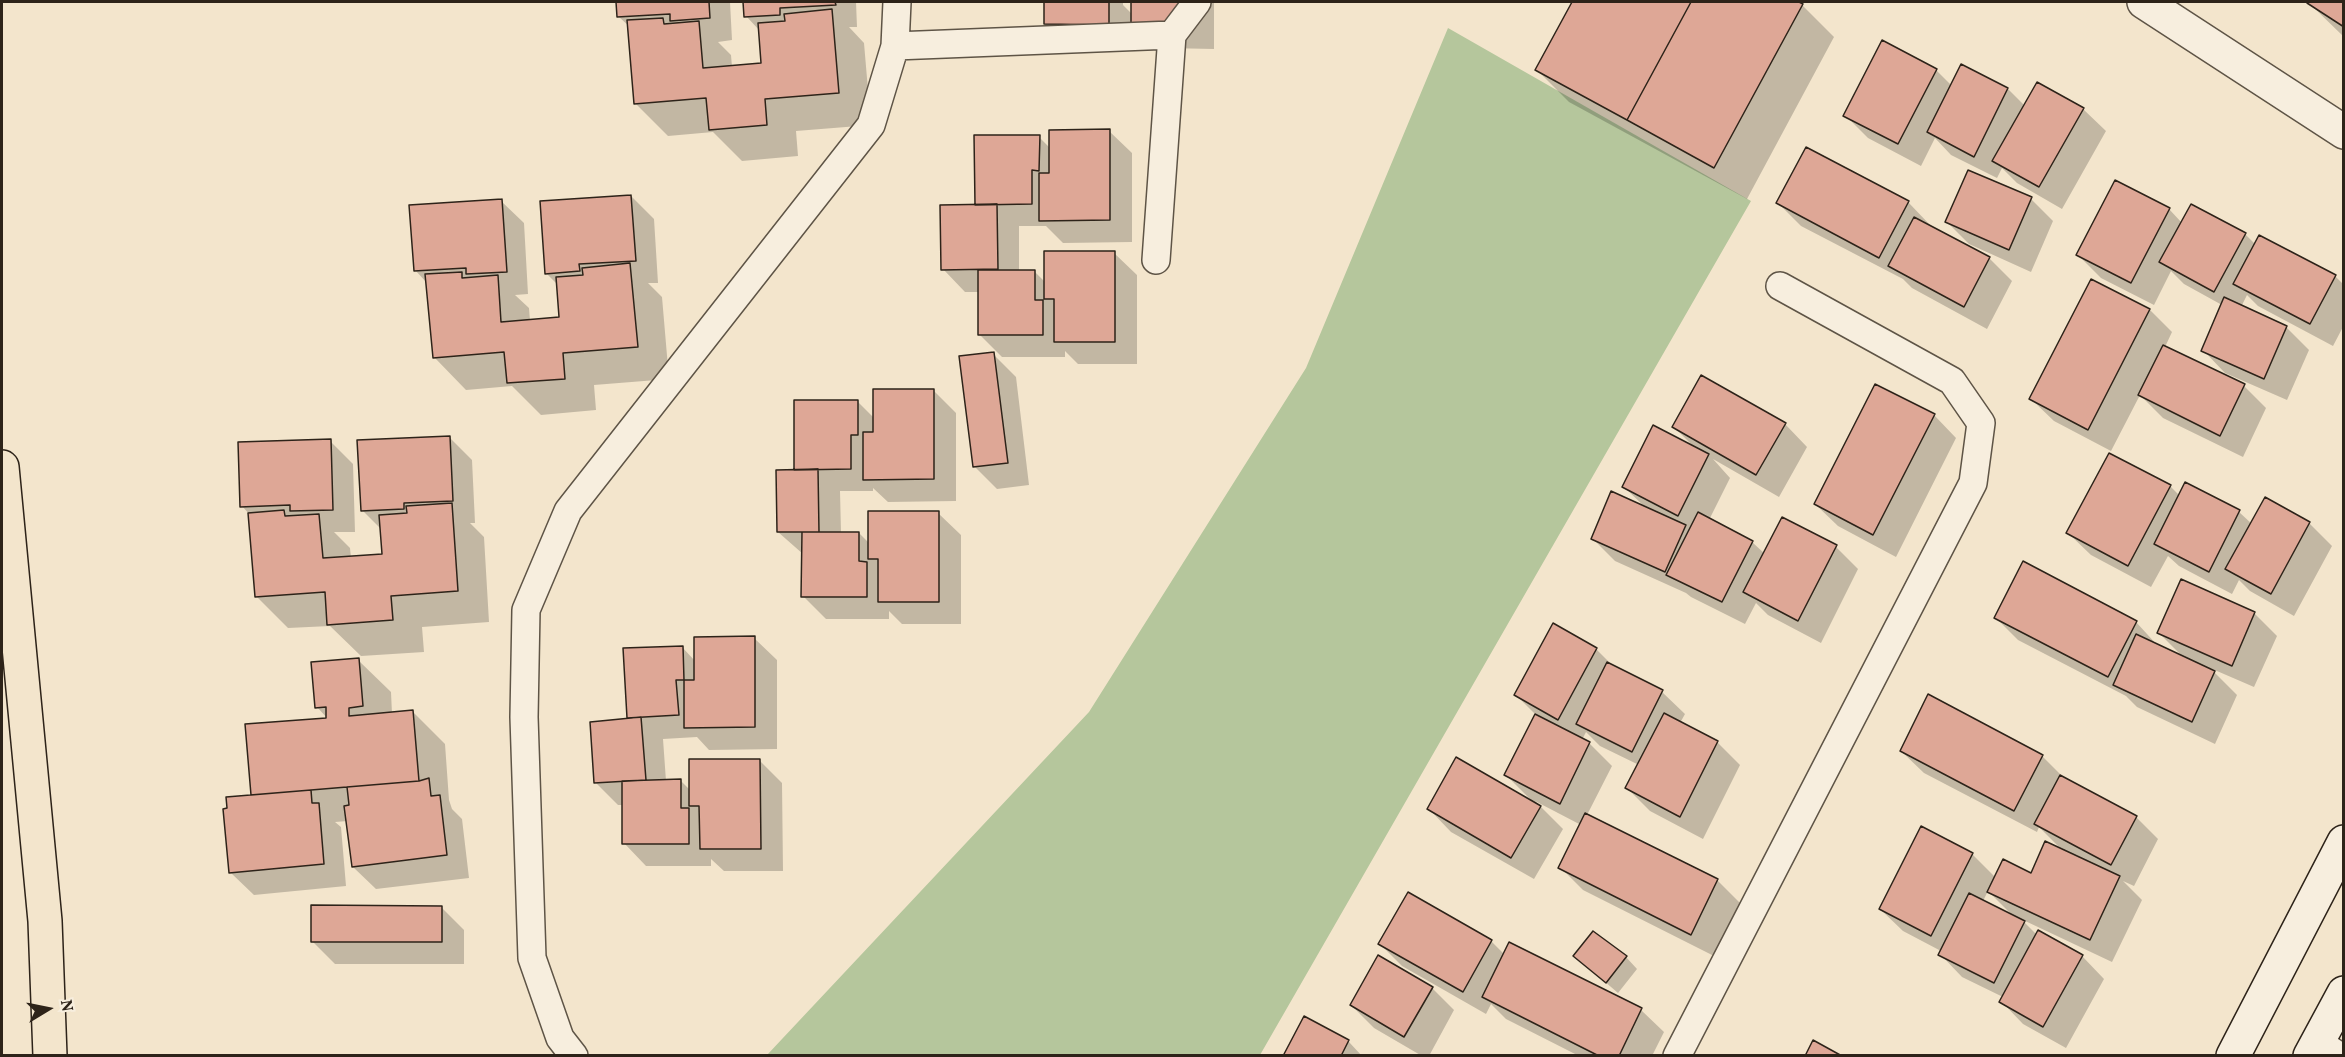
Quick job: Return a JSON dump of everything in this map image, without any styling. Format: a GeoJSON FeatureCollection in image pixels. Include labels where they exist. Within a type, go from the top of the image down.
{"type":"FeatureCollection","features":[{"type":"Feature","properties":{"kind":"highway"},"geometry":{"type":"LineString","coordinates":[[2,467],[45,921],[50,1056]]}},
{"type":"Feature","properties":{"kind":"highway"},"geometry":{"type":"LineString","coordinates":[[49,1023],[58,1056]]}},
{"type":"Feature","properties":{"kind":"main road"},"geometry":{"type":"LineString","coordinates":[[2144,2],[2343,132]]}},
{"type":"Feature","properties":{"kind":"main road"},"geometry":{"type":"LineString","coordinates":[[2233,1056],[2343,842]]}},
{"type":"Feature","properties":{"kind":"main road"},"geometry":{"type":"LineString","coordinates":[[2322,1051],[2343,993]]}},
{"type":"Feature","properties":{"kind":"lane"},"geometry":{"type":"LineString","coordinates":[[574,1056],[560,1038],[531,958],[524,717],[526,610],[568,511],[871,125],[895,46],[897,2]]}},
{"type":"Feature","properties":{"kind":"lane"},"geometry":{"type":"LineString","coordinates":[[1156,260],[1172,35],[1197,2]]}},
{"type":"Feature","properties":{"kind":"lane"},"geometry":{"type":"LineString","coordinates":[[895,46],[1172,35]]}},
{"type":"Feature","properties":{"kind":"lane"},"geometry":{"type":"LineString","coordinates":[[1677,1056],[1968,494],[1975,473],[1981,423],[1952,381],[1780,286]]}},
{"type":"Feature","properties":{"kind":"green space"},"geometry":{"type":"Polygon","coordinates":[[[1448,28],[1751,201],[1260,1055],[767,1055],[1089,712],[1306,368],[1448,28]]]}},
{"type":"Feature","properties":{"kind":"building"},"geometry":{"type":"Polygon","coordinates":[[[616,2],[709,2],[710,18],[670,21],[670,14],[617,17],[616,2]]]}},
{"type":"Feature","properties":{"kind":"building"},"geometry":{"type":"Polygon","coordinates":[[[743,2],[835,2],[836,5],[780,8],[780,15],[744,17],[743,2]]]}},
{"type":"Feature","properties":{"kind":"building"},"geometry":{"type":"Polygon","coordinates":[[[1044,2],[1109,2],[1109,25],[1044,24],[1044,2]]]}},
{"type":"Feature","properties":{"kind":"building"},"geometry":{"type":"Polygon","coordinates":[[[1131,2],[1192,2],[1192,27],[1131,27],[1131,2]]]}},
{"type":"Feature","properties":{"kind":"building"},"geometry":{"type":"Polygon","coordinates":[[[1572,2],[1691,2],[1627,120],[1535,70],[1572,2]]]}},
{"type":"Feature","properties":{"kind":"building"},"geometry":{"type":"Polygon","coordinates":[[[1691,2],[1799,2],[1803,4],[1714,168],[1627,120],[1691,2]]]}},
{"type":"Feature","properties":{"kind":"building"},"geometry":{"type":"Polygon","coordinates":[[[2344,2],[2344,27],[2307,3],[2344,2]]]}},
{"type":"Feature","properties":{"kind":"building"},"geometry":{"type":"Polygon","coordinates":[[[832,9],[839,93],[765,99],[767,125],[709,130],[706,98],[634,104],[627,20],[663,18],[664,24],[699,21],[703,68],[761,63],[758,23],[785,21],[784,14],[832,9]]]}},
{"type":"Feature","properties":{"kind":"building"},"geometry":{"type":"Polygon","coordinates":[[[1882,40],[1937,69],[1898,144],[1843,116],[1882,40]]]}},
{"type":"Feature","properties":{"kind":"building"},"geometry":{"type":"Polygon","coordinates":[[[1961,64],[2008,88],[1974,157],[1927,132],[1961,64]]]}},
{"type":"Feature","properties":{"kind":"building"},"geometry":{"type":"Polygon","coordinates":[[[2037,82],[2084,108],[2039,187],[1992,161],[2037,82]]]}},
{"type":"Feature","properties":{"kind":"building"},"geometry":{"type":"Polygon","coordinates":[[[1110,129],[1110,220],[1039,221],[1039,173],[1049,173],[1049,130],[1110,129]]]}},
{"type":"Feature","properties":{"kind":"building"},"geometry":{"type":"Polygon","coordinates":[[[974,135],[1040,135],[1039,171],[1032,170],[1032,204],[975,205],[974,135]]]}},
{"type":"Feature","properties":{"kind":"building"},"geometry":{"type":"Polygon","coordinates":[[[1806,147],[1909,201],[1879,258],[1776,203],[1806,147]]]}},
{"type":"Feature","properties":{"kind":"building"},"geometry":{"type":"Polygon","coordinates":[[[1968,170],[2032,197],[2009,250],[1945,222],[1968,170]]]}},
{"type":"Feature","properties":{"kind":"building"},"geometry":{"type":"Polygon","coordinates":[[[2115,180],[2170,208],[2131,283],[2076,255],[2115,180]]]}},
{"type":"Feature","properties":{"kind":"building"},"geometry":{"type":"Polygon","coordinates":[[[631,195],[636,261],[579,264],[580,271],[545,274],[540,201],[631,195]]]}},
{"type":"Feature","properties":{"kind":"building"},"geometry":{"type":"Polygon","coordinates":[[[502,199],[507,272],[466,274],[466,268],[414,271],[409,205],[502,199]]]}},
{"type":"Feature","properties":{"kind":"building"},"geometry":{"type":"Polygon","coordinates":[[[997,204],[998,269],[941,270],[940,205],[997,204]]]}},
{"type":"Feature","properties":{"kind":"building"},"geometry":{"type":"Polygon","coordinates":[[[2191,204],[2246,233],[2214,292],[2159,262],[2191,204]]]}},
{"type":"Feature","properties":{"kind":"building"},"geometry":{"type":"Polygon","coordinates":[[[1914,217],[1990,257],[1964,307],[1888,266],[1914,217]]]}},
{"type":"Feature","properties":{"kind":"building"},"geometry":{"type":"Polygon","coordinates":[[[2259,235],[2336,275],[2310,324],[2233,284],[2259,235]]]}},
{"type":"Feature","properties":{"kind":"building"},"geometry":{"type":"Polygon","coordinates":[[[1044,251],[1115,251],[1115,342],[1054,342],[1054,299],[1044,299],[1044,251]]]}},
{"type":"Feature","properties":{"kind":"building"},"geometry":{"type":"Polygon","coordinates":[[[630,263],[638,347],[563,353],[565,379],[507,383],[504,352],[433,358],[425,274],[462,272],[462,278],[498,275],[501,322],[559,317],[556,277],[583,275],[582,268],[630,263]]]}},
{"type":"Feature","properties":{"kind":"building"},"geometry":{"type":"Polygon","coordinates":[[[978,270],[1035,270],[1035,300],[1043,300],[1043,335],[978,335],[978,270]]]}},
{"type":"Feature","properties":{"kind":"building"},"geometry":{"type":"Polygon","coordinates":[[[2091,279],[2150,309],[2088,430],[2029,399],[2091,279]]]}},
{"type":"Feature","properties":{"kind":"building"},"geometry":{"type":"Polygon","coordinates":[[[2224,297],[2287,326],[2264,379],[2201,351],[2224,297]]]}},
{"type":"Feature","properties":{"kind":"building"},"geometry":{"type":"Polygon","coordinates":[[[2163,345],[2245,384],[2220,436],[2138,395],[2163,345]]]}},
{"type":"Feature","properties":{"kind":"building"},"geometry":{"type":"Polygon","coordinates":[[[994,352],[1008,463],[973,467],[959,356],[994,352]]]}},
{"type":"Feature","properties":{"kind":"building"},"geometry":{"type":"Polygon","coordinates":[[[1701,375],[1786,423],[1756,475],[1672,427],[1701,375]]]}},
{"type":"Feature","properties":{"kind":"building"},"geometry":{"type":"Polygon","coordinates":[[[1875,384],[1935,414],[1873,535],[1814,504],[1875,384]]]}},
{"type":"Feature","properties":{"kind":"building"},"geometry":{"type":"Polygon","coordinates":[[[873,389],[934,389],[934,479],[863,480],[863,432],[873,432],[873,389]]]}},
{"type":"Feature","properties":{"kind":"building"},"geometry":{"type":"Polygon","coordinates":[[[794,400],[858,400],[858,435],[851,435],[851,469],[794,470],[794,400]]]}},
{"type":"Feature","properties":{"kind":"building"},"geometry":{"type":"Polygon","coordinates":[[[1653,425],[1709,454],[1678,516],[1622,487],[1653,425]]]}},
{"type":"Feature","properties":{"kind":"building"},"geometry":{"type":"Polygon","coordinates":[[[450,436],[453,501],[404,503],[404,509],[361,511],[357,440],[450,436]]]}},
{"type":"Feature","properties":{"kind":"building"},"geometry":{"type":"Polygon","coordinates":[[[331,439],[333,510],[290,511],[290,505],[240,507],[238,442],[331,439]]]}},
{"type":"Feature","properties":{"kind":"building"},"geometry":{"type":"Polygon","coordinates":[[[2109,453],[2171,485],[2128,566],[2066,533],[2109,453]]]}},
{"type":"Feature","properties":{"kind":"building"},"geometry":{"type":"Polygon","coordinates":[[[818,469],[819,532],[777,532],[776,470],[818,469]]]}},
{"type":"Feature","properties":{"kind":"building"},"geometry":{"type":"Polygon","coordinates":[[[2185,482],[2240,510],[2209,572],[2154,544],[2185,482]]]}},
{"type":"Feature","properties":{"kind":"building"},"geometry":{"type":"Polygon","coordinates":[[[1611,491],[1686,525],[1665,572],[1591,539],[1611,491]]]}},
{"type":"Feature","properties":{"kind":"building"},"geometry":{"type":"Polygon","coordinates":[[[2265,497],[2310,522],[2271,594],[2225,569],[2265,497]]]}},
{"type":"Feature","properties":{"kind":"building"},"geometry":{"type":"Polygon","coordinates":[[[452,503],[458,591],[391,596],[393,620],[327,625],[325,592],[255,597],[248,513],[284,510],[285,516],[319,514],[323,558],[382,554],[379,515],[407,513],[406,506],[452,503]]]}},
{"type":"Feature","properties":{"kind":"building"},"geometry":{"type":"Polygon","coordinates":[[[868,511],[939,511],[939,602],[878,602],[878,559],[868,559],[868,511]]]}},
{"type":"Feature","properties":{"kind":"building"},"geometry":{"type":"Polygon","coordinates":[[[1698,512],[1753,541],[1722,602],[1666,575],[1698,512]]]}},
{"type":"Feature","properties":{"kind":"building"},"geometry":{"type":"Polygon","coordinates":[[[1782,517],[1837,545],[1798,621],[1743,592],[1782,517]]]}},
{"type":"Feature","properties":{"kind":"building"},"geometry":{"type":"Polygon","coordinates":[[[802,532],[859,532],[859,561],[867,562],[867,597],[801,597],[802,532]]]}},
{"type":"Feature","properties":{"kind":"building"},"geometry":{"type":"Polygon","coordinates":[[[2023,561],[2137,621],[2108,677],[1994,618],[2023,561]]]}},
{"type":"Feature","properties":{"kind":"building"},"geometry":{"type":"Polygon","coordinates":[[[2181,579],[2255,612],[2232,666],[2157,633],[2181,579]]]}},
{"type":"Feature","properties":{"kind":"building"},"geometry":{"type":"Polygon","coordinates":[[[1553,623],[1597,648],[1558,720],[1514,695],[1553,623]]]}},
{"type":"Feature","properties":{"kind":"building"},"geometry":{"type":"Polygon","coordinates":[[[2136,634],[2215,671],[2192,722],[2113,685],[2136,634]]]}},
{"type":"Feature","properties":{"kind":"building"},"geometry":{"type":"Polygon","coordinates":[[[755,636],[755,727],[684,728],[684,680],[694,680],[694,637],[755,636]]]}},
{"type":"Feature","properties":{"kind":"building"},"geometry":{"type":"Polygon","coordinates":[[[683,646],[684,680],[676,680],[679,715],[627,718],[623,648],[683,646]]]}},
{"type":"Feature","properties":{"kind":"building"},"geometry":{"type":"Polygon","coordinates":[[[359,658],[363,706],[349,708],[349,716],[413,710],[419,781],[251,795],[245,724],[326,718],[326,707],[315,708],[311,662],[359,658]]]}},
{"type":"Feature","properties":{"kind":"building"},"geometry":{"type":"Polygon","coordinates":[[[1607,662],[1663,690],[1632,752],[1576,724],[1607,662]]]}},
{"type":"Feature","properties":{"kind":"building"},"geometry":{"type":"Polygon","coordinates":[[[1928,694],[2043,755],[2014,811],[1900,751],[1928,694]]]}},
{"type":"Feature","properties":{"kind":"building"},"geometry":{"type":"Polygon","coordinates":[[[1664,713],[1718,741],[1680,817],[1625,788],[1664,713]]]}},
{"type":"Feature","properties":{"kind":"building"},"geometry":{"type":"Polygon","coordinates":[[[1535,714],[1590,742],[1560,804],[1504,775],[1535,714]]]}},
{"type":"Feature","properties":{"kind":"building"},"geometry":{"type":"Polygon","coordinates":[[[641,717],[646,780],[594,783],[590,722],[641,717]]]}},
{"type":"Feature","properties":{"kind":"building"},"geometry":{"type":"Polygon","coordinates":[[[1456,757],[1541,806],[1511,858],[1427,809],[1456,757]]]}},
{"type":"Feature","properties":{"kind":"building"},"geometry":{"type":"Polygon","coordinates":[[[689,759],[760,759],[761,849],[700,849],[699,806],[689,806],[689,759]]]}},
{"type":"Feature","properties":{"kind":"building"},"geometry":{"type":"Polygon","coordinates":[[[2060,775],[2137,816],[2111,865],[2034,824],[2060,775]]]}},
{"type":"Feature","properties":{"kind":"building"},"geometry":{"type":"Polygon","coordinates":[[[429,778],[431,796],[440,795],[447,855],[352,867],[344,806],[349,805],[347,787],[419,781],[429,778]]]}},
{"type":"Feature","properties":{"kind":"building"},"geometry":{"type":"Polygon","coordinates":[[[681,779],[681,808],[689,808],[689,844],[622,844],[622,781],[681,779]]]}},
{"type":"Feature","properties":{"kind":"building"},"geometry":{"type":"Polygon","coordinates":[[[311,790],[312,803],[319,803],[324,864],[229,873],[223,809],[227,808],[226,797],[311,790]]]}},
{"type":"Feature","properties":{"kind":"building"},"geometry":{"type":"Polygon","coordinates":[[[1585,813],[1718,879],[1691,935],[1558,868],[1585,813]]]}},
{"type":"Feature","properties":{"kind":"building"},"geometry":{"type":"Polygon","coordinates":[[[1921,826],[1973,853],[1931,936],[1879,909],[1921,826]]]}},
{"type":"Feature","properties":{"kind":"building"},"geometry":{"type":"Polygon","coordinates":[[[2045,841],[2120,876],[2090,940],[1987,892],[2003,859],[2031,873],[2045,841]]]}},
{"type":"Feature","properties":{"kind":"building"},"geometry":{"type":"Polygon","coordinates":[[[1408,892],[1492,940],[1463,992],[1378,944],[1408,892]]]}},
{"type":"Feature","properties":{"kind":"building"},"geometry":{"type":"Polygon","coordinates":[[[1969,893],[2025,921],[1994,983],[1938,955],[1969,893]]]}},
{"type":"Feature","properties":{"kind":"building"},"geometry":{"type":"Polygon","coordinates":[[[311,905],[442,906],[442,942],[311,942],[311,905]]]}},
{"type":"Feature","properties":{"kind":"building"},"geometry":{"type":"Polygon","coordinates":[[[2038,930],[2083,955],[2043,1027],[1999,1002],[2038,930]]]}},
{"type":"Feature","properties":{"kind":"building"},"geometry":{"type":"Polygon","coordinates":[[[1593,931],[1627,956],[1606,983],[1573,956],[1593,931]]]}},
{"type":"Feature","properties":{"kind":"building"},"geometry":{"type":"Polygon","coordinates":[[[1509,942],[1642,1008],[1619,1056],[1599,1056],[1482,997],[1509,942]]]}},
{"type":"Feature","properties":{"kind":"building"},"geometry":{"type":"Polygon","coordinates":[[[1378,955],[1433,987],[1404,1037],[1350,1005],[1378,955]]]}},
{"type":"Feature","properties":{"kind":"building"},"geometry":{"type":"Polygon","coordinates":[[[1304,1016],[1349,1040],[1341,1056],[1283,1056],[1304,1016]]]}},
{"type":"Feature","properties":{"kind":"building"},"geometry":{"type":"Polygon","coordinates":[[[1813,1040],[1842,1056],[1805,1056],[1813,1040]]]}}]}
